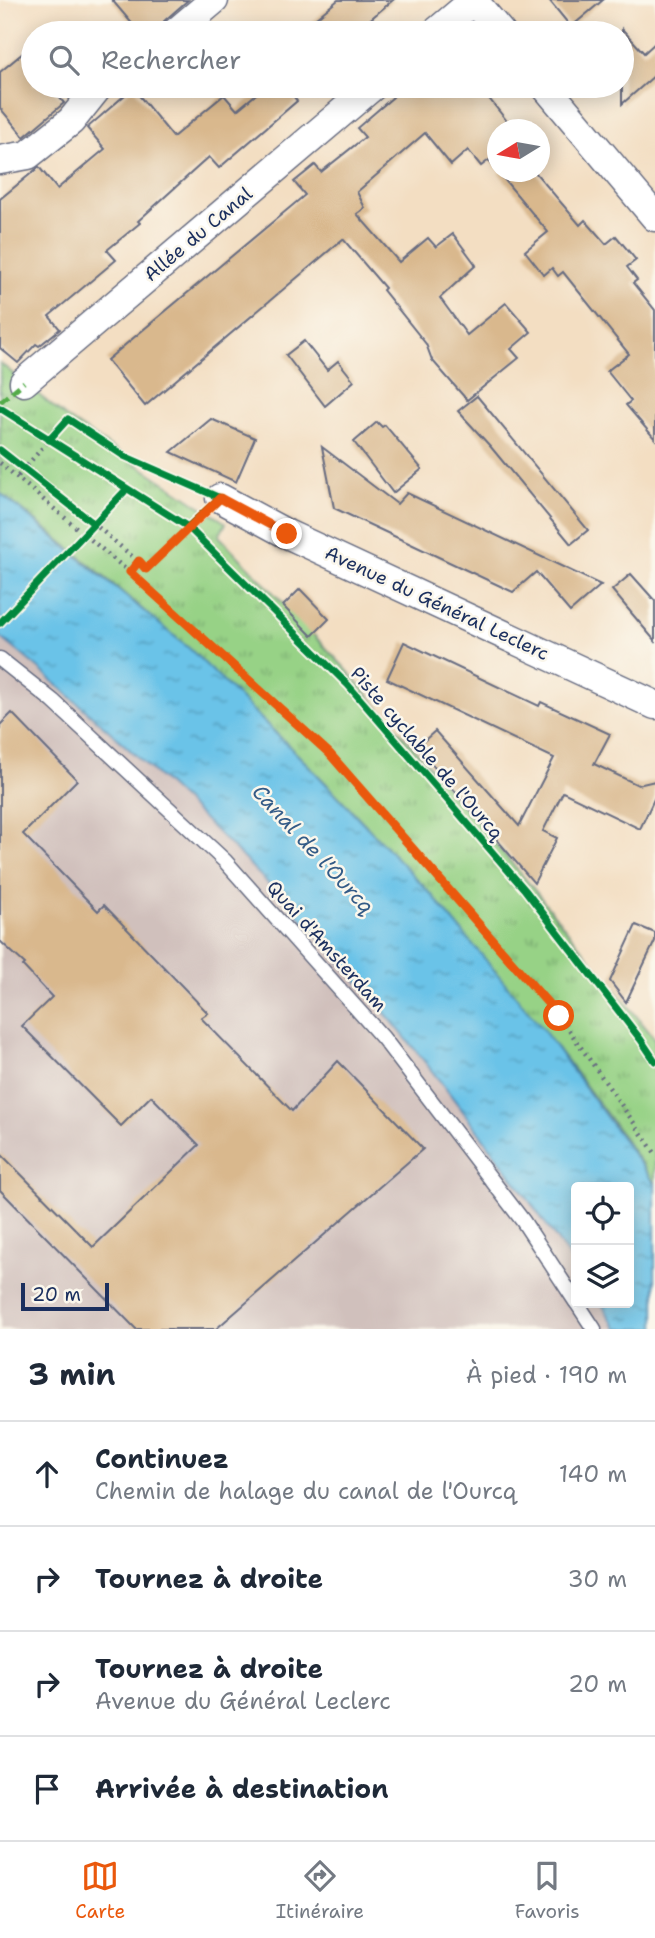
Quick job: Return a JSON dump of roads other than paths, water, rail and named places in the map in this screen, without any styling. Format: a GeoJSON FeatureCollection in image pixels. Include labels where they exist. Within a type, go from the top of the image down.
{"type":"FeatureCollection","features":[{"type":"Feature","properties":{"kind":"street"},"geometry":{"type":"LineString","coordinates":[[189,21],[214,0]]}},
{"type":"Feature","properties":{"kind":"street"},"geometry":{"type":"LineString","coordinates":[[449,21],[473,0],[491,21]]}},
{"type":"Feature","properties":{"kind":"street"},"geometry":{"type":"LineString","coordinates":[[0,160],[28,155],[71,121],[89,98]]}},
{"type":"Feature","properties":{"kind":"street","name":"Allée du Canal"},"geometry":{"type":"LineString","coordinates":[[24,382],[359,98]]}},
{"type":"Feature","properties":{"kind":"street"},"geometry":{"type":"LineString","coordinates":[[555,98],[655,217]]}},
{"type":"Feature","properties":{"kind":"street","name":"Avenue du Général Leclerc"},"geometry":{"type":"LineString","coordinates":[[220,498],[287,534],[655,705]]}},
{"type":"Feature","properties":{"kind":"lane","name":"Quai d'Amsterdam"},"geometry":{"type":"LineString","coordinates":[[0,659],[53,701],[234,871],[383,1038],[523,1221],[571,1294]]}},
{"type":"Feature","properties":{"kind":"lane","name":"Quai d'Amsterdam"},"geometry":{"type":"LineString","coordinates":[[580,1308],[594,1329]]}},
{"type":"Feature","properties":{"kind":"water","name":"Canal de l'Ourcq"},"geometry":{"type":"Polygon","coordinates":[[[0,493],[190,649],[310,767],[432,895],[539,1024],[655,1184],[655,1329],[617,1329],[604,1308],[634,1308],[634,1182],[571,1182],[571,1260],[439,1080],[323,941],[171,788],[0,637],[0,493]]]}}]}
